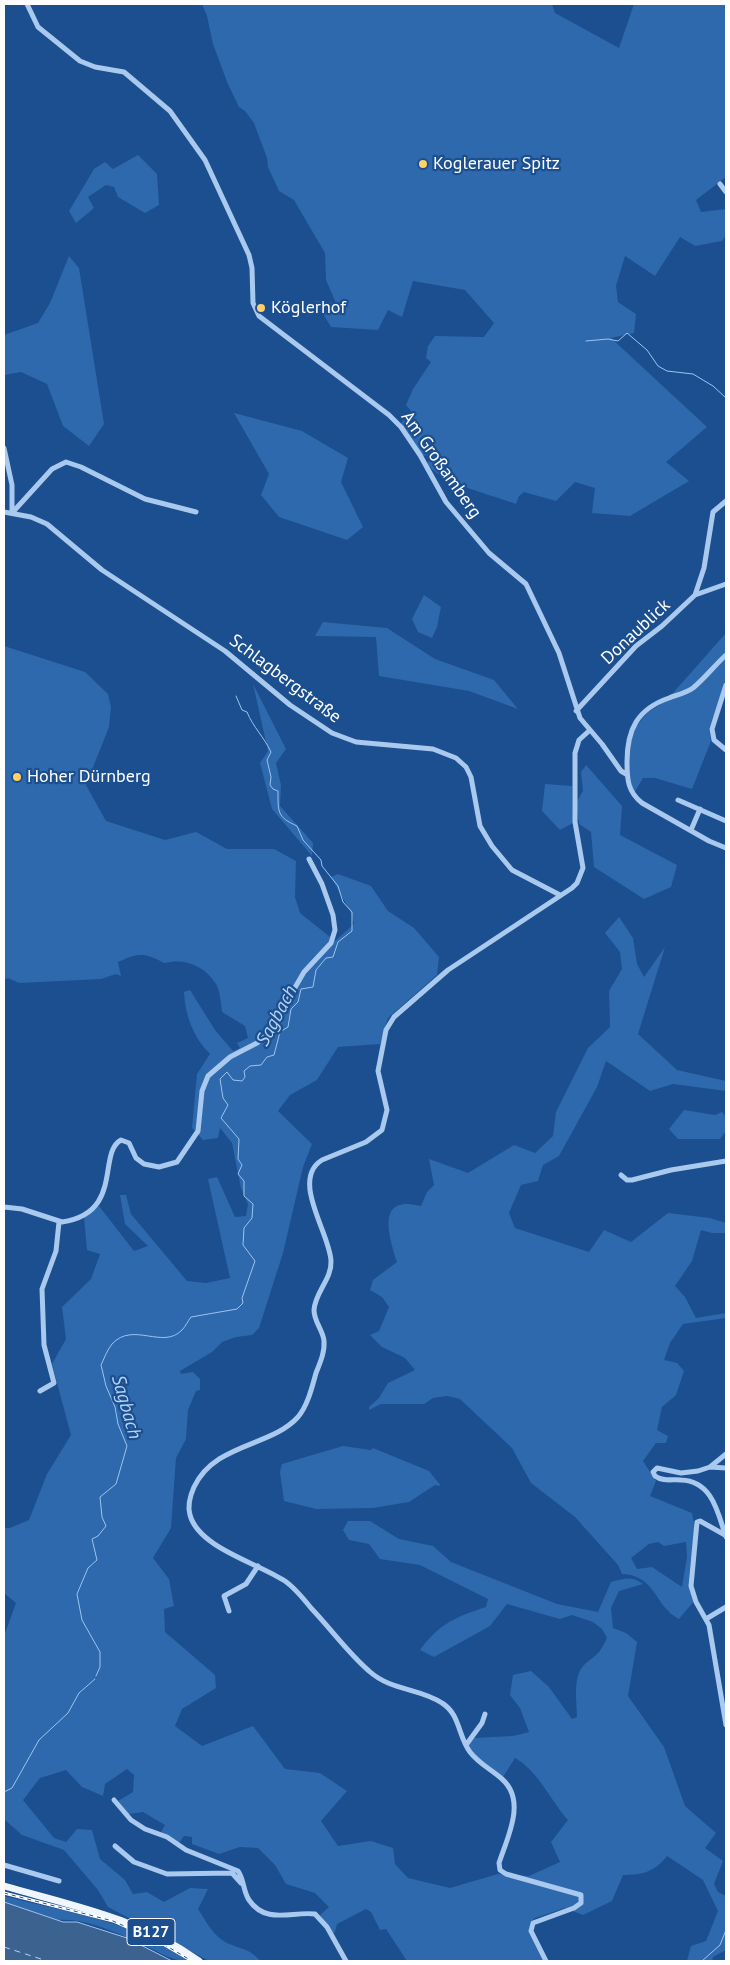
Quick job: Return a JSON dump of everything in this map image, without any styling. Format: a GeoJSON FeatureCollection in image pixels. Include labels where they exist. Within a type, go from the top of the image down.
{"type":"FeatureCollection","features":[{"type":"Feature","properties":{"kind":"main road","name":"B127"},"geometry":{"type":"LineString","coordinates":[[4,1886],[110,1915],[154,1934],[199,1961]]}},
{"type":"Feature","properties":{"kind":"street","name":"Am Großamberg"},"geometry":{"type":"LineString","coordinates":[[27,4],[38,26],[80,61],[95,67],[124,72],[170,111],[205,160],[249,255],[256,313],[395,420],[424,461],[446,502],[489,553],[526,584],[559,652],[576,711]]}},
{"type":"Feature","properties":{"kind":"street"},"geometry":{"type":"LineString","coordinates":[[720,184],[726,192]]}},
{"type":"Feature","properties":{"kind":"street"},"geometry":{"type":"LineString","coordinates":[[4,448],[12,485],[12,513]]}},
{"type":"Feature","properties":{"kind":"street"},"geometry":{"type":"LineString","coordinates":[[12,513],[52,469],[66,462],[81,467],[145,499],[196,512]]}},
{"type":"Feature","properties":{"kind":"street"},"geometry":{"type":"LineString","coordinates":[[695,595],[704,568],[713,512],[726,501]]}},
{"type":"Feature","properties":{"kind":"street","name":"Schlagbergstraße"},"geometry":{"type":"LineString","coordinates":[[4,512],[36,519],[52,528],[102,570],[225,651],[290,704],[332,733],[356,742],[433,749],[456,758],[470,774],[480,826],[492,846],[517,873],[560,894]]}},
{"type":"Feature","properties":{"kind":"street"},"geometry":{"type":"LineString","coordinates":[[695,595],[726,584]]}},
{"type":"Feature","properties":{"kind":"street","name":"Donaublick"},"geometry":{"type":"LineString","coordinates":[[576,711],[636,646],[662,626],[695,595]]}},
{"type":"Feature","properties":{"kind":"street"},"geometry":{"type":"LineString","coordinates":[[726,656],[692,689],[657,703],[641,713],[630,733],[626,774],[628,785],[636,798],[726,848]]}},
{"type":"Feature","properties":{"kind":"street"},"geometry":{"type":"LineString","coordinates":[[726,685],[712,729],[714,740],[726,750]]}},
{"type":"Feature","properties":{"kind":"street"},"geometry":{"type":"LineString","coordinates":[[576,711],[621,771],[626,774]]}},
{"type":"Feature","properties":{"kind":"street"},"geometry":{"type":"LineString","coordinates":[[546,1961],[531,1930],[533,1923],[574,1908],[581,1903],[581,1895],[506,1874],[500,1870],[499,1863],[513,1819],[513,1797],[508,1785],[476,1759],[466,1745],[456,1718],[448,1707],[440,1701],[396,1687],[372,1674],[295,1589],[258,1566],[219,1547],[204,1536],[191,1520],[188,1504],[196,1484],[209,1467],[230,1453],[290,1423],[300,1414],[307,1400],[324,1344],[315,1317],[314,1306],[331,1266],[330,1251],[312,1197],[310,1180],[314,1168],[322,1160],[366,1142],[382,1130],[387,1110],[378,1071],[386,1030],[394,1017],[448,970],[578,883],[583,868],[575,822],[575,767],[577,745],[590,730]]}},
{"type":"Feature","properties":{"kind":"street"},"geometry":{"type":"LineString","coordinates":[[678,800],[726,822]]}},
{"type":"Feature","properties":{"kind":"street"},"geometry":{"type":"LineString","coordinates":[[691,830],[700,809]]}},
{"type":"Feature","properties":{"kind":"street"},"geometry":{"type":"LineString","coordinates":[[4,1207],[22,1209],[59,1222],[67,1221],[98,1204],[115,1147],[119,1141],[127,1141],[136,1158],[144,1164],[160,1167],[177,1162],[198,1131],[202,1091],[208,1076],[230,1057],[261,1041],[271,1031],[298,981],[311,963],[331,943],[334,934],[332,909],[309,859]]}},
{"type":"Feature","properties":{"kind":"street"},"geometry":{"type":"LineString","coordinates":[[622,1176],[626,1180],[632,1180],[671,1170],[726,1161]]}},
{"type":"Feature","properties":{"kind":"street"},"geometry":{"type":"LineString","coordinates":[[40,1391],[54,1383],[44,1345],[42,1289],[56,1250],[59,1222]]}},
{"type":"Feature","properties":{"kind":"street"},"geometry":{"type":"LineString","coordinates":[[710,1467],[726,1454]]}},
{"type":"Feature","properties":{"kind":"street"},"geometry":{"type":"LineString","coordinates":[[726,1468],[710,1467],[680,1473],[657,1468],[654,1472],[655,1476],[661,1480],[691,1482],[706,1492],[715,1503],[726,1536]]}},
{"type":"Feature","properties":{"kind":"street"},"geometry":{"type":"LineString","coordinates":[[726,1536],[700,1521],[697,1522],[691,1586],[711,1635],[726,1725]]}},
{"type":"Feature","properties":{"kind":"street"},"geometry":{"type":"LineString","coordinates":[[229,1611],[224,1596],[246,1584],[258,1566]]}},
{"type":"Feature","properties":{"kind":"street"},"geometry":{"type":"LineString","coordinates":[[706,1619],[726,1607]]}},
{"type":"Feature","properties":{"kind":"street"},"geometry":{"type":"LineString","coordinates":[[466,1745],[482,1723],[485,1714]]}},
{"type":"Feature","properties":{"kind":"street"},"geometry":{"type":"LineString","coordinates":[[114,1800],[131,1820],[145,1829],[167,1838],[186,1850],[238,1871],[242,1876],[242,1884]]}},
{"type":"Feature","properties":{"kind":"street"},"geometry":{"type":"LineString","coordinates":[[115,1846],[134,1862],[162,1873],[232,1873],[242,1884],[253,1904],[268,1915],[316,1914],[327,1927],[346,1961]]}},
{"type":"Feature","properties":{"kind":"street"},"geometry":{"type":"LineString","coordinates":[[4,1865],[59,1881]]}},
{"type":"Feature","properties":{"kind":"shaded area"},"geometry":{"type":"Polygon","coordinates":[[[202,4],[552,4],[555,13],[619,48],[634,4],[726,4],[726,177],[696,200],[701,212],[726,209],[726,235],[722,241],[695,246],[680,237],[655,276],[625,256],[616,286],[618,302],[636,314],[634,333],[611,338],[707,427],[666,462],[689,481],[630,516],[592,513],[595,488],[575,482],[556,501],[524,492],[519,496],[516,504],[454,482],[433,470],[427,463],[430,460],[427,455],[423,456],[401,423],[412,412],[406,405],[413,389],[431,362],[426,358],[428,346],[435,336],[484,337],[494,323],[465,290],[413,281],[402,317],[388,310],[378,330],[331,327],[315,301],[336,303],[326,280],[325,253],[294,200],[279,191],[268,167],[267,158],[254,123],[245,111],[239,107],[227,82],[213,44],[207,16],[202,4]]]}},
{"type":"Feature","properties":{"kind":"shaded area"},"geometry":{"type":"Polygon","coordinates":[[[138,155],[157,174],[159,205],[145,213],[118,197],[114,187],[106,185],[88,197],[94,208],[76,223],[69,211],[94,169],[105,162],[113,169],[138,155]]]}},
{"type":"Feature","properties":{"kind":"shaded area"},"geometry":{"type":"Polygon","coordinates":[[[69,256],[79,268],[104,424],[89,446],[63,426],[47,384],[21,372],[4,375],[4,335],[38,323],[50,303],[69,256]]]}},
{"type":"Feature","properties":{"kind":"shaded area"},"geometry":{"type":"Polygon","coordinates":[[[234,413],[302,431],[348,458],[341,482],[363,527],[347,540],[279,517],[261,495],[269,474],[234,413]]]}},
{"type":"Feature","properties":{"kind":"shaded area"},"geometry":{"type":"Polygon","coordinates":[[[424,595],[441,607],[437,627],[432,638],[418,632],[412,619],[424,595]]]}},
{"type":"Feature","properties":{"kind":"shaded area"},"geometry":{"type":"Polygon","coordinates":[[[323,622],[387,628],[435,659],[494,680],[518,709],[469,691],[379,676],[376,637],[315,636],[323,622]]]}},
{"type":"Feature","properties":{"kind":"shaded area"},"geometry":{"type":"Polygon","coordinates":[[[726,633],[726,682],[709,728],[711,741],[692,789],[655,778],[643,778],[634,793],[629,766],[629,752],[631,740],[636,729],[652,709],[665,702],[726,633]]]}},
{"type":"Feature","properties":{"kind":"shaded area"},"geometry":{"type":"Polygon","coordinates":[[[4,646],[85,672],[108,694],[111,707],[109,727],[86,785],[106,821],[165,840],[196,832],[227,849],[274,849],[296,861],[295,897],[300,913],[335,941],[354,924],[351,913],[331,877],[338,874],[371,886],[388,911],[414,928],[439,957],[437,975],[388,1018],[380,1044],[338,1047],[317,1080],[290,1095],[278,1111],[312,1144],[303,1167],[283,1253],[259,1328],[252,1335],[236,1337],[222,1342],[212,1352],[180,1371],[181,1374],[193,1372],[200,1379],[200,1390],[196,1391],[188,1410],[186,1439],[176,1458],[171,1528],[153,1558],[169,1579],[174,1606],[164,1609],[165,1632],[215,1675],[216,1688],[182,1709],[175,1726],[202,1746],[253,1726],[285,1769],[320,1773],[347,1791],[321,1821],[338,1846],[371,1841],[393,1848],[395,1864],[408,1878],[450,1888],[498,1874],[529,1876],[560,1862],[551,1842],[568,1820],[538,1778],[515,1758],[503,1777],[477,1757],[468,1745],[474,1738],[513,1736],[529,1732],[520,1708],[510,1695],[513,1675],[531,1671],[549,1687],[572,1719],[577,1717],[576,1689],[578,1675],[585,1664],[600,1651],[607,1638],[602,1629],[593,1622],[572,1615],[560,1619],[507,1604],[490,1626],[434,1657],[420,1650],[427,1641],[448,1622],[486,1607],[488,1599],[420,1565],[380,1559],[369,1544],[349,1540],[343,1530],[348,1521],[370,1521],[399,1539],[433,1546],[451,1562],[471,1570],[557,1604],[598,1612],[611,1582],[635,1579],[643,1584],[619,1591],[611,1608],[613,1628],[626,1633],[637,1642],[628,1696],[664,1747],[685,1806],[716,1833],[705,1848],[723,1861],[714,1884],[718,1892],[726,1896],[726,1950],[713,1957],[712,1961],[687,1961],[691,1946],[706,1941],[718,1911],[703,1880],[667,1856],[653,1869],[636,1874],[623,1875],[612,1901],[583,1915],[565,1908],[535,1918],[530,1923],[529,1932],[544,1961],[407,1961],[386,1929],[380,1930],[371,1912],[366,1909],[337,1924],[335,1932],[332,1934],[320,1915],[329,1907],[315,1893],[286,1884],[275,1865],[258,1848],[240,1847],[219,1854],[192,1844],[192,1837],[184,1836],[179,1843],[161,1832],[165,1825],[143,1812],[129,1814],[118,1801],[133,1792],[134,1775],[127,1769],[105,1784],[103,1796],[82,1787],[66,1770],[40,1778],[23,1800],[54,1838],[66,1842],[77,1829],[92,1830],[100,1859],[125,1880],[133,1894],[147,1892],[164,1902],[190,1888],[208,1889],[198,1909],[209,1926],[222,1940],[252,1953],[260,1961],[209,1961],[108,1907],[98,1890],[64,1850],[22,1835],[4,1819],[4,1636],[16,1603],[4,1593],[4,1528],[10,1528],[29,1520],[47,1474],[71,1435],[52,1364],[66,1339],[62,1307],[91,1279],[100,1254],[87,1250],[84,1217],[99,1206],[134,1251],[148,1246],[125,1224],[120,1195],[126,1195],[131,1214],[187,1281],[206,1283],[230,1278],[208,1179],[217,1177],[235,1217],[246,1216],[248,1204],[241,1188],[232,1143],[220,1128],[218,1138],[203,1140],[192,1128],[197,1074],[210,1054],[199,1040],[191,1025],[186,1009],[184,992],[190,990],[215,1030],[233,1051],[240,1048],[237,1043],[248,1038],[245,1026],[222,1012],[218,990],[211,977],[200,968],[187,962],[164,963],[146,955],[136,955],[118,962],[121,976],[116,974],[101,979],[19,983],[8,978],[4,980],[4,646]]]}},
{"type":"Feature","properties":{"kind":"shaded area"},"geometry":{"type":"Polygon","coordinates":[[[253,684],[286,749],[276,763],[281,785],[280,806],[313,843],[312,856],[272,809],[260,763],[268,751],[253,684]]]}},
{"type":"Feature","properties":{"kind":"shaded area"},"geometry":{"type":"Polygon","coordinates":[[[586,765],[622,806],[620,835],[677,865],[671,887],[644,899],[594,867],[591,832],[579,824],[576,803],[583,791],[581,772],[586,765]]]}},
{"type":"Feature","properties":{"kind":"shaded area"},"geometry":{"type":"Polygon","coordinates":[[[545,784],[572,786],[573,823],[560,830],[542,811],[545,784]]]}},
{"type":"Feature","properties":{"kind":"shaded area"},"geometry":{"type":"Polygon","coordinates":[[[619,917],[633,938],[637,964],[644,977],[665,947],[638,1034],[677,1070],[726,1081],[726,1091],[673,1084],[650,1091],[606,1061],[597,1087],[559,1156],[543,1165],[538,1181],[521,1185],[509,1213],[515,1228],[589,1252],[604,1230],[631,1242],[668,1213],[710,1218],[726,1223],[726,1233],[712,1233],[701,1230],[692,1261],[675,1286],[685,1297],[696,1318],[726,1313],[726,1318],[683,1324],[670,1343],[664,1360],[677,1363],[684,1371],[676,1395],[662,1407],[657,1430],[668,1436],[666,1443],[656,1443],[643,1461],[656,1481],[650,1496],[692,1513],[694,1536],[690,1578],[694,1601],[679,1619],[664,1607],[642,1580],[622,1574],[618,1565],[575,1517],[531,1483],[512,1448],[460,1399],[447,1396],[433,1398],[424,1404],[381,1404],[369,1410],[369,1407],[379,1398],[388,1383],[415,1370],[405,1358],[382,1347],[370,1335],[379,1331],[389,1307],[382,1297],[370,1290],[373,1280],[397,1262],[389,1230],[391,1212],[397,1206],[406,1204],[421,1206],[427,1192],[434,1185],[429,1159],[468,1173],[514,1145],[535,1153],[553,1136],[556,1112],[588,1048],[610,1027],[609,991],[622,969],[620,952],[605,933],[619,917]],[[658,1542],[649,1544],[631,1558],[637,1569],[652,1567],[682,1587],[687,1557],[686,1542],[664,1546],[658,1542]]]}},
{"type":"Feature","properties":{"kind":"shaded area"},"geometry":{"type":"Polygon","coordinates":[[[684,1110],[715,1115],[722,1112],[726,1117],[726,1131],[720,1139],[678,1139],[669,1129],[684,1110]]]}},
{"type":"Feature","properties":{"kind":"shaded area"},"geometry":{"type":"Polygon","coordinates":[[[343,1446],[371,1450],[373,1448],[429,1471],[441,1486],[435,1485],[409,1502],[373,1508],[316,1509],[284,1501],[280,1472],[282,1464],[343,1446]]]}},
{"type":"Feature","properties":{"kind":"shaded area"},"geometry":{"type":"Polygon","coordinates":[[[4,1896],[76,1913],[123,1927],[167,1947],[188,1961],[169,1957],[119,1934],[93,1925],[69,1920],[58,1920],[17,1907],[4,1907],[4,1896]]]}},
{"type":"Feature","properties":{"kind":"shaded area"},"geometry":{"type":"Polygon","coordinates":[[[4,1902],[63,1922],[77,1922],[127,1938],[172,1961],[4,1961],[4,1902]]]}},
{"type":"Feature","properties":{"kind":"waterway"},"geometry":{"type":"LineString","coordinates":[[586,341],[608,339],[618,341],[627,333],[647,350],[658,366],[667,371],[693,374],[713,386],[726,398]]}},
{"type":"Feature","properties":{"kind":"waterway","name":"Sagbach"},"geometry":{"type":"LineString","coordinates":[[96,1676],[100,1667],[100,1652],[82,1620],[77,1594],[88,1568],[97,1560],[92,1539],[98,1536],[106,1526],[102,1517],[100,1497],[116,1484],[127,1446],[118,1424],[115,1407],[106,1386],[101,1365],[110,1346],[120,1338],[129,1335],[157,1337],[174,1335],[182,1330],[191,1317],[237,1309],[243,1303],[242,1298],[255,1261],[243,1245],[244,1228],[252,1218],[253,1204],[244,1196],[244,1181],[238,1174],[242,1165],[238,1159],[239,1139],[221,1118],[228,1105],[223,1098],[220,1079],[227,1072],[233,1080],[242,1081],[245,1077],[244,1071],[250,1066],[261,1065],[267,1057],[274,1055],[280,1032],[288,1027],[291,1009],[298,1002],[301,989],[313,987],[316,970],[326,958],[333,957],[338,942],[352,931],[352,912],[343,902],[338,886],[322,866],[321,860],[303,840],[297,826],[282,817],[280,813],[278,791],[270,785],[271,777],[267,760],[271,752],[247,712],[242,710],[236,696]]}},
{"type":"Feature","properties":{"kind":"waterway","name":"Sagbach"},"geometry":{"type":"LineString","coordinates":[[4,1792],[12,1788],[39,1740],[68,1713],[79,1693],[95,1679]]}},
{"type":"Feature","properties":{"kind":"waterway"},"geometry":{"type":"LineString","coordinates":[[702,1961],[720,1945],[726,1930]]}},
{"type":"Feature","properties":{"kind":"ferry route"},"geometry":{"type":"LineString","coordinates":[[4,1947],[47,1961]]}},
{"type":"Feature","properties":{"kind":"railway"},"geometry":{"type":"LineString","coordinates":[[4,1893],[113,1921],[158,1941],[192,1961]]}},
{"type":"Feature","properties":{"kind":"place","name":"Koglerauer Spitz"},"geometry":{"type":"Point","coordinates":[423,164]}},
{"type":"Feature","properties":{"kind":"place","name":"Köglerhof"},"geometry":{"type":"Point","coordinates":[261,308]}},
{"type":"Feature","properties":{"kind":"place","name":"Hoher Dürnberg"},"geometry":{"type":"Point","coordinates":[17,777]}}]}
